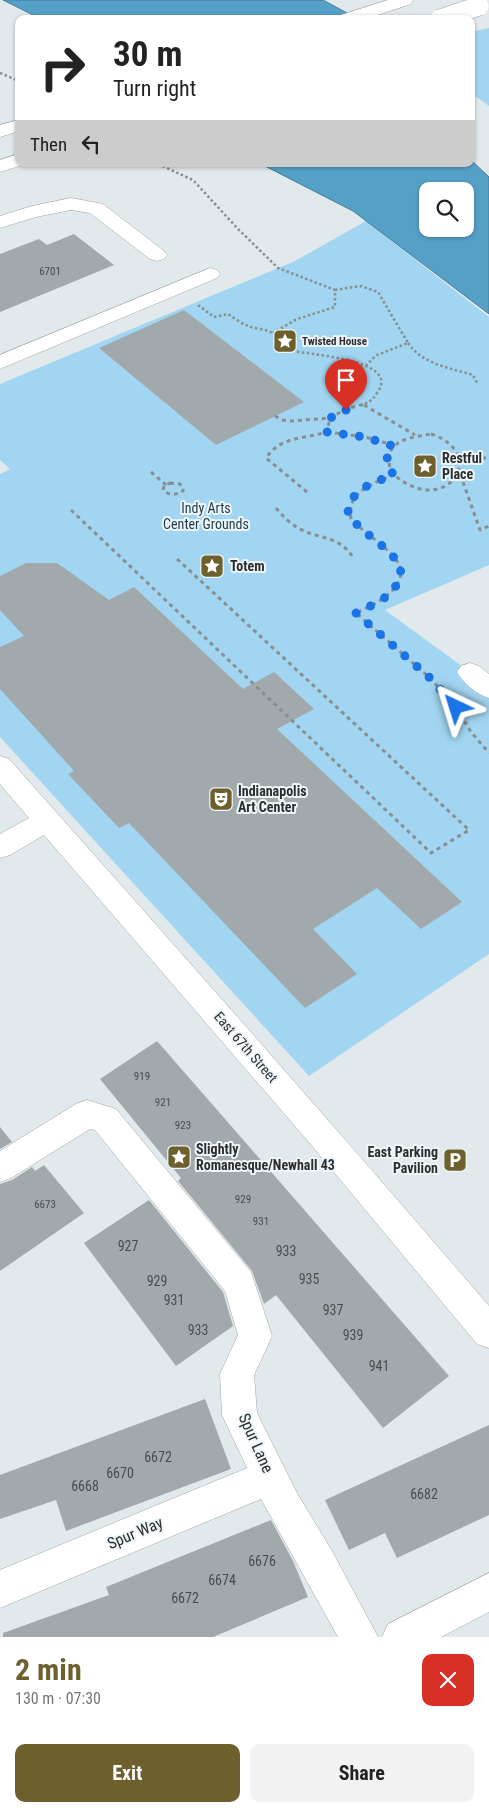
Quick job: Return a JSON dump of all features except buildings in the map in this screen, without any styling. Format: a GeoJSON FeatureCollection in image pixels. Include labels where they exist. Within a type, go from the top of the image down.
{"type":"FeatureCollection","features":[{"type":"Feature","properties":{"kind":"street"},"geometry":{"type":"LineString","coordinates":[[359,15],[405,0]]}},
{"type":"Feature","properties":{"kind":"street"},"geometry":{"type":"LineString","coordinates":[[452,15],[484,4]]}},
{"type":"Feature","properties":{"kind":"street"},"geometry":{"type":"LineString","coordinates":[[0,131],[15,126]]}},
{"type":"Feature","properties":{"kind":"street"},"geometry":{"type":"LineString","coordinates":[[0,166],[15,161]]}},
{"type":"Feature","properties":{"kind":"street"},"geometry":{"type":"LineString","coordinates":[[0,222],[32,212],[71,204],[96,208],[157,255]]}},
{"type":"Feature","properties":{"kind":"street"},"geometry":{"type":"LineString","coordinates":[[0,363],[210,274]]}},
{"type":"Feature","properties":{"kind":"street"},"geometry":{"type":"LineString","coordinates":[[470,672],[489,689]]}},
{"type":"Feature","properties":{"kind":"street","name":"East 67th Street"},"geometry":{"type":"LineString","coordinates":[[0,766],[324,1137],[489,1332]]}},
{"type":"Feature","properties":{"kind":"street"},"geometry":{"type":"LineString","coordinates":[[0,847],[48,820]]}},
{"type":"Feature","properties":{"kind":"street","name":"Spur Lane"},"geometry":{"type":"LineString","coordinates":[[0,1168],[88,1114],[105,1119],[239,1283],[255,1336],[237,1374],[240,1415],[284,1506],[319,1564],[359,1637]]}},
{"type":"Feature","properties":{"kind":"street","name":"Spur Way"},"geometry":{"type":"LineString","coordinates":[[0,1589],[270,1477]]}},
{"type":"Feature","properties":{"kind":"street"},"geometry":{"type":"LineString","coordinates":[[401,1637],[489,1592]]}},
{"type":"Feature","properties":{"kind":"path"},"geometry":{"type":"LineString","coordinates":[[0,73],[15,79]]}},
{"type":"Feature","properties":{"kind":"path"},"geometry":{"type":"LineString","coordinates":[[165,167],[193,180],[238,229],[278,268],[335,290],[361,286],[378,292],[414,352],[424,359],[473,375],[477,382]]}},
{"type":"Feature","properties":{"kind":"path"},"geometry":{"type":"LineString","coordinates":[[273,333],[297,319],[334,307],[335,290]]}},
{"type":"Feature","properties":{"kind":"path"},"geometry":{"type":"LineString","coordinates":[[194,303],[214,318],[228,314],[248,326],[273,333],[284,346],[291,350],[332,356],[366,366],[377,374],[381,382],[379,392],[364,405],[346,410],[330,418],[282,420],[275,416]]}},
{"type":"Feature","properties":{"kind":"path"},"geometry":{"type":"LineString","coordinates":[[366,366],[377,355],[408,343]]}},
{"type":"Feature","properties":{"kind":"path"},"geometry":{"type":"LineString","coordinates":[[364,405],[415,435]]}},
{"type":"Feature","properties":{"kind":"path"},"geometry":{"type":"LineString","coordinates":[[327,432],[330,418]]}},
{"type":"Feature","properties":{"kind":"path"},"geometry":{"type":"LineString","coordinates":[[306,492],[266,458],[274,447],[294,437],[327,432],[365,437],[393,446]]}},
{"type":"Feature","properties":{"kind":"path"},"geometry":{"type":"LineString","coordinates":[[449,488],[432,490],[416,487],[401,481],[394,475],[386,460],[393,446],[403,438],[431,434],[450,437]]}},
{"type":"Feature","properties":{"kind":"path"},"geometry":{"type":"LineString","coordinates":[[470,451],[474,458],[474,463]]}},
{"type":"Feature","properties":{"kind":"path"},"geometry":{"type":"LineString","coordinates":[[474,458],[489,458]]}},
{"type":"Feature","properties":{"kind":"path"},"geometry":{"type":"LineString","coordinates":[[151,472],[166,485]]}},
{"type":"Feature","properties":{"kind":"path"},"geometry":{"type":"LineString","coordinates":[[394,475],[358,492],[349,506],[348,512],[351,519],[395,559],[401,573],[397,585],[390,594],[378,603],[356,613],[430,678],[456,707],[471,732],[489,753]]}},
{"type":"Feature","properties":{"kind":"path"},"geometry":{"type":"LineString","coordinates":[[456,485],[468,478]]}},
{"type":"Feature","properties":{"kind":"path"},"geometry":{"type":"LineString","coordinates":[[463,482],[480,530],[489,526]]}},
{"type":"Feature","properties":{"kind":"path"},"geometry":{"type":"LineString","coordinates":[[177,483],[182,485],[184,489],[178,494],[170,495],[164,491],[166,485],[177,483]]}},
{"type":"Feature","properties":{"kind":"path"},"geometry":{"type":"LineString","coordinates":[[276,508],[300,529],[340,542],[352,556]]}},
{"type":"Feature","properties":{"kind":"path"},"geometry":{"type":"LineString","coordinates":[[71,510],[431,853],[470,830],[176,558]]}},
{"type":"Feature","properties":{"kind":"green space"},"geometry":{"type":"Polygon","coordinates":[[[489,28],[489,106],[475,96],[475,31],[489,28]]]}},
{"type":"Feature","properties":{"kind":"green space","name":"Indy Arts Center Grounds"},"geometry":{"type":"Polygon","coordinates":[[[366,221],[489,317],[489,565],[385,610],[470,672],[489,689],[489,954],[309,1076],[0,737],[0,474],[10,469],[0,460],[0,384],[295,261],[366,221]]]}},
{"type":"Feature","properties":{"kind":"shaded area"},"geometry":{"type":"Polygon","coordinates":[[[3,0],[323,0],[351,15],[33,15],[3,0]]]}},
{"type":"Feature","properties":{"kind":"shaded area"},"geometry":{"type":"Polygon","coordinates":[[[475,164],[489,177],[489,314],[353,211],[267,167],[475,167],[475,164]]]}},
{"type":"Feature","properties":{"kind":"place","name":"Twisted House"},"geometry":{"type":"Point","coordinates":[285,341]}},
{"type":"Feature","properties":{"kind":"place","name":"Restful Place"},"geometry":{"type":"Point","coordinates":[425,466]}},
{"type":"Feature","properties":{"kind":"place","name":"Totem"},"geometry":{"type":"Point","coordinates":[212,566]}},
{"type":"Feature","properties":{"kind":"place","name":"Indianapolis Art Center"},"geometry":{"type":"Point","coordinates":[221,799]}},
{"type":"Feature","properties":{"kind":"place","name":"Slightly Romanesque/Newhall 43"},"geometry":{"type":"Point","coordinates":[179,1157]}},
{"type":"Feature","properties":{"kind":"place","name":"East Parking Pavilion"},"geometry":{"type":"Point","coordinates":[455,1160]}},
{"type":"Feature","properties":{"kind":"route"},"geometry":{"type":"LineString","coordinates":[[346,410],[330,418],[327,432],[365,437],[393,446],[386,460],[394,475],[358,492],[352,499],[348,512],[356,525],[395,559],[401,573],[397,585],[390,594],[378,603],[356,613],[430,678],[456,707]]}}]}
